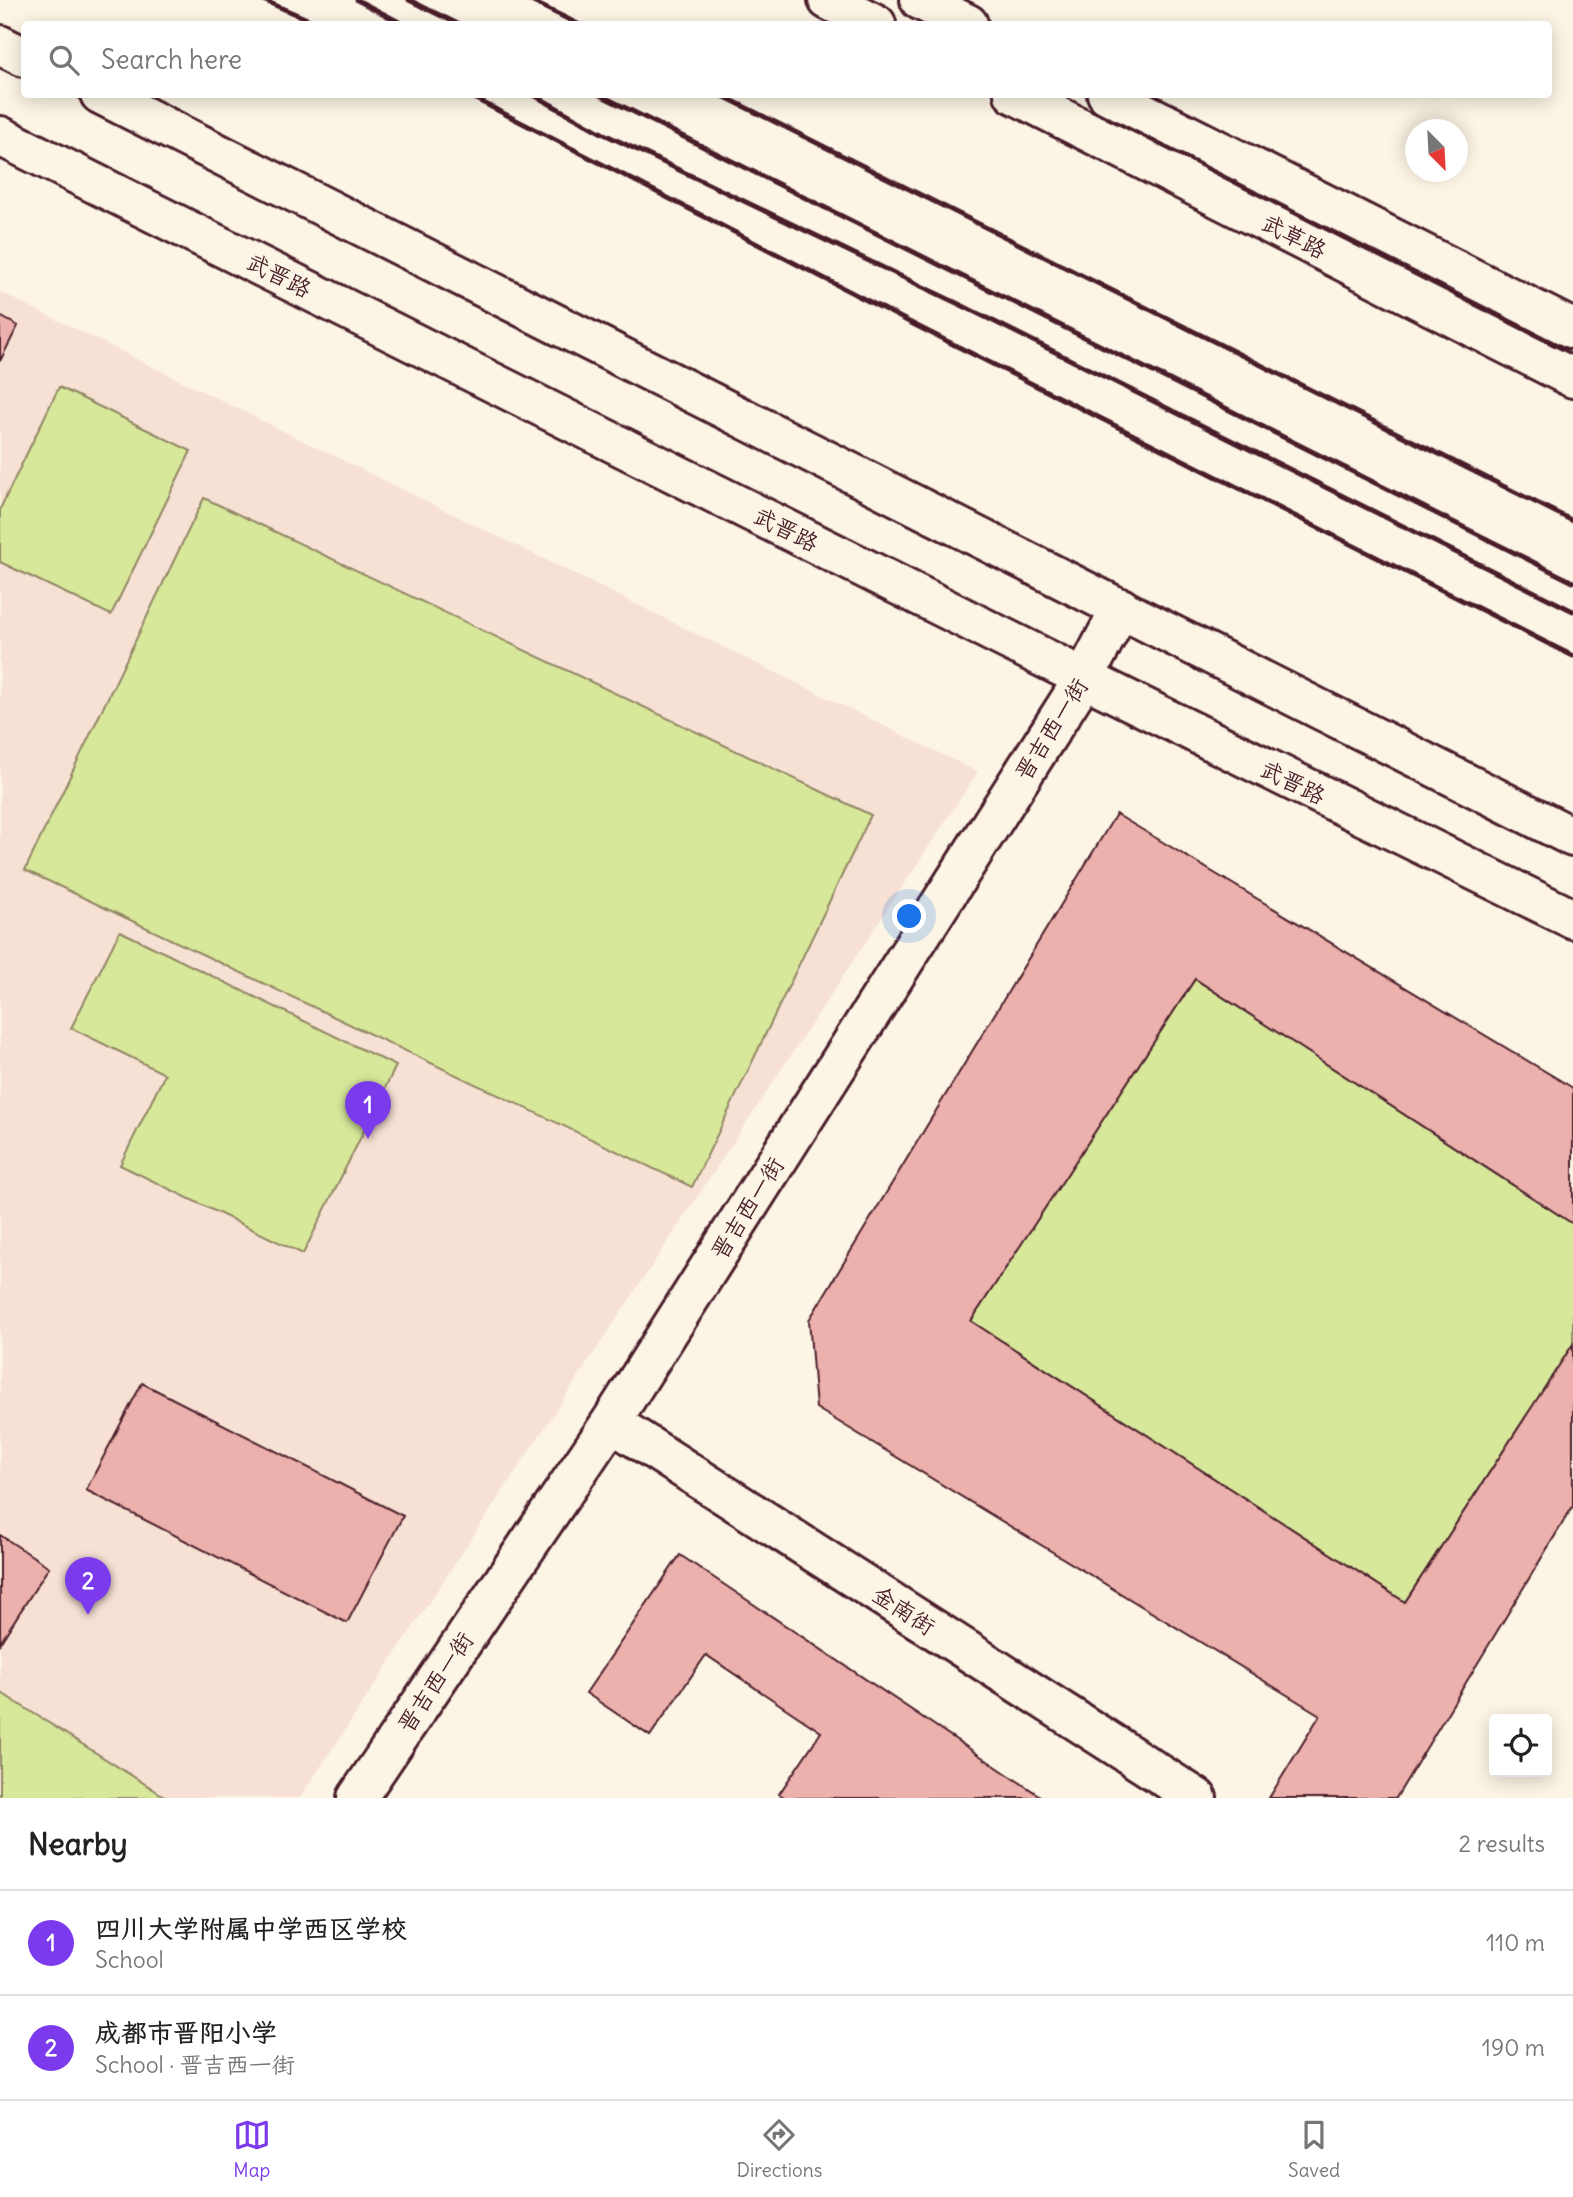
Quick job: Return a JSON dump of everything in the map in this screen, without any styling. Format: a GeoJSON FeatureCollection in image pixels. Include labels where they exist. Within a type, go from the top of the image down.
{"type":"FeatureCollection","features":[{"type":"Feature","properties":{"kind":"street"},"geometry":{"type":"LineString","coordinates":[[828,0],[870,21]]}},
{"type":"Feature","properties":{"kind":"street"},"geometry":{"type":"LineString","coordinates":[[920,0],[962,21]]}},
{"type":"Feature","properties":{"kind":"street"},"geometry":{"type":"LineString","coordinates":[[0,45],[21,56]]}},
{"type":"Feature","properties":{"kind":"street"},"geometry":{"type":"LineString","coordinates":[[108,98],[1573,837]]}},
{"type":"Feature","properties":{"kind":"street","name":"武草路"},"geometry":{"type":"LineString","coordinates":[[1022,98],[1573,378]]}},
{"type":"Feature","properties":{"kind":"street","name":"武草路"},"geometry":{"type":"LineString","coordinates":[[1115,98],[1573,329]]}},
{"type":"Feature","properties":{"kind":"street","name":"武晋路"},"geometry":{"type":"LineString","coordinates":[[0,136],[1084,678],[1573,919]]}},
{"type":"Feature","properties":{"kind":"street","name":"晋吉西一街"},"geometry":{"type":"LineString","coordinates":[[356,1798],[611,1422],[1084,678],[1121,608]]}},
{"type":"Feature","properties":{"kind":"street","name":"金南街"},"geometry":{"type":"LineString","coordinates":[[611,1422],[1197,1798]]}},
{"type":"Feature","properties":{"kind":"shaded area"},"geometry":{"type":"Polygon","coordinates":[[[0,292],[978,772],[300,1798],[0,1798],[0,292]]]}},
{"type":"Feature","properties":{"kind":"green space"},"geometry":{"type":"Polygon","coordinates":[[[59,387],[191,451],[111,615],[0,562],[0,509],[59,387]]]}},
{"type":"Feature","properties":{"kind":"green space"},"geometry":{"type":"Polygon","coordinates":[[[204,498],[871,815],[692,1187],[25,870],[204,498]]]}},
{"type":"Feature","properties":{"kind":"green space"},"geometry":{"type":"Polygon","coordinates":[[[120,931],[396,1066],[303,1254],[120,1165],[165,1074],[71,1028],[120,931]]]}},
{"type":"Feature","properties":{"kind":"green space"},"geometry":{"type":"Polygon","coordinates":[[[1195,979],[1573,1224],[1573,1344],[1405,1602],[971,1321],[1195,979]]]}},
{"type":"Feature","properties":{"kind":"green space"},"geometry":{"type":"Polygon","coordinates":[[[0,1692],[167,1798],[0,1798],[0,1692]]]}},
{"type":"Feature","properties":{"kind":"building"},"geometry":{"type":"Polygon","coordinates":[[[0,316],[18,326],[0,361],[0,316]]]}},
{"type":"Feature","properties":{"kind":"building"},"geometry":{"type":"Polygon","coordinates":[[[1116,814],[1573,1088],[1573,1224],[1195,979],[971,1321],[1405,1602],[1573,1344],[1573,1506],[1396,1798],[1269,1798],[1320,1715],[816,1408],[809,1320],[1116,814]]]}},
{"type":"Feature","properties":{"kind":"building"},"geometry":{"type":"Polygon","coordinates":[[[142,1383],[403,1516],[347,1623],[86,1490],[142,1383]]]}},
{"type":"Feature","properties":{"kind":"building"},"geometry":{"type":"Polygon","coordinates":[[[0,1535],[49,1567],[0,1643],[0,1535]]]}},
{"type":"Feature","properties":{"kind":"building"},"geometry":{"type":"Polygon","coordinates":[[[680,1555],[1043,1798],[786,1798],[779,1794],[821,1732],[706,1655],[650,1736],[586,1693],[680,1555]]]}},
{"type":"Feature","properties":{"kind":"railway"},"geometry":{"type":"LineString","coordinates":[[263,0],[312,21]]}},
{"type":"Feature","properties":{"kind":"railway"},"geometry":{"type":"LineString","coordinates":[[357,0],[397,21]]}},
{"type":"Feature","properties":{"kind":"railway"},"geometry":{"type":"LineString","coordinates":[[409,0],[452,21]]}},
{"type":"Feature","properties":{"kind":"railway"},"geometry":{"type":"LineString","coordinates":[[529,0],[572,21]]}},
{"type":"Feature","properties":{"kind":"railway"},"geometry":{"type":"LineString","coordinates":[[474,98],[909,322],[1573,656]]}},
{"type":"Feature","properties":{"kind":"railway"},"geometry":{"type":"LineString","coordinates":[[539,98],[602,133],[965,307],[1573,611]]}},
{"type":"Feature","properties":{"kind":"railway"},"geometry":{"type":"LineString","coordinates":[[606,98],[1573,582]]}},
{"type":"Feature","properties":{"kind":"railway"},"geometry":{"type":"LineString","coordinates":[[727,98],[1573,521]]}},
{"type":"Feature","properties":{"kind":"place","name":"四川大学附属中学西区学校"},"geometry":{"type":"Point","coordinates":[368,1139]}},
{"type":"Feature","properties":{"kind":"place","name":"成都市晋阳小学"},"geometry":{"type":"Point","coordinates":[88,1615]}}]}
